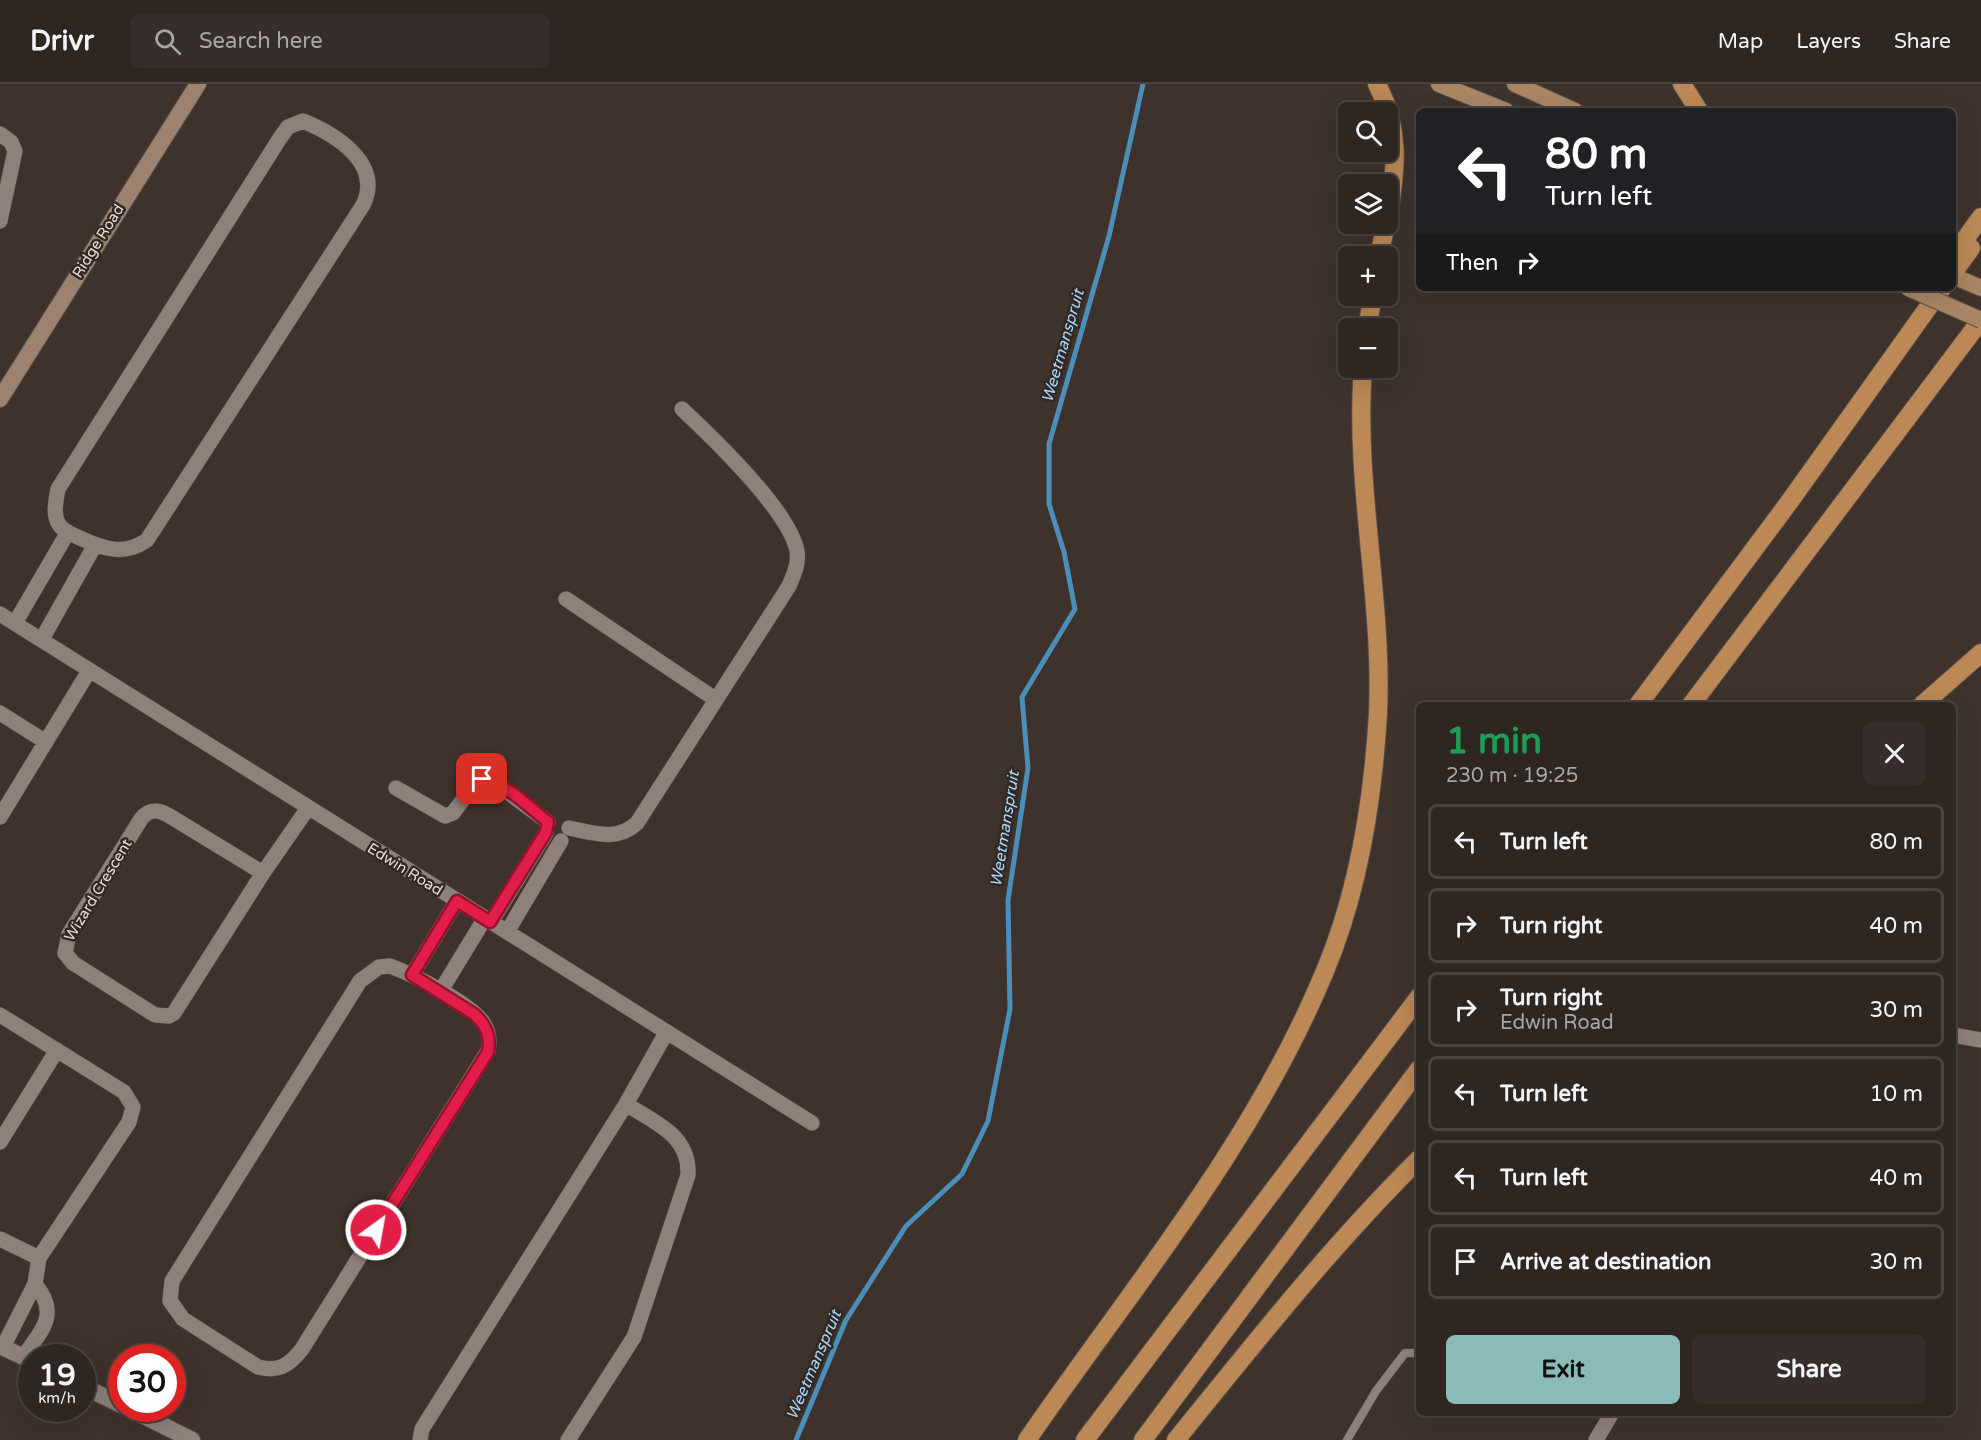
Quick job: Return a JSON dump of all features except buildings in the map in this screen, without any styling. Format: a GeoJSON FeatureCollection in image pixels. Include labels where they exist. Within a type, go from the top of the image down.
{"type":"FeatureCollection","features":[{"type":"Feature","properties":{"kind":"highway"},"geometry":{"type":"LineString","coordinates":[[1377,84],[1388,108],[1396,144],[1393,174]]}},
{"type":"Feature","properties":{"kind":"highway"},"geometry":{"type":"LineString","coordinates":[[1682,84],[1697,108]]}},
{"type":"Feature","properties":{"kind":"highway"},"geometry":{"type":"LineString","coordinates":[[1956,252],[1981,217]]}},
{"type":"Feature","properties":{"kind":"highway"},"geometry":{"type":"LineString","coordinates":[[1956,271],[1981,234]]}},
{"type":"Feature","properties":{"kind":"highway"},"geometry":{"type":"LineString","coordinates":[[1790,501],[1819,443],[1928,291]]}},
{"type":"Feature","properties":{"kind":"highway"},"geometry":{"type":"LineString","coordinates":[[1640,702],[1790,501],[1940,291]]}},
{"type":"Feature","properties":{"kind":"highway"},"geometry":{"type":"LineString","coordinates":[[1693,702],[1981,320]]}},
{"type":"Feature","properties":{"kind":"highway"},"geometry":{"type":"LineString","coordinates":[[1027,1440],[1238,1140],[1297,1034],[1326,969],[1350,897],[1365,831],[1378,712],[1375,604],[1364,472],[1362,378]]}},
{"type":"Feature","properties":{"kind":"highway"},"geometry":{"type":"LineString","coordinates":[[1925,702],[1981,653]]}},
{"type":"Feature","properties":{"kind":"highway"},"geometry":{"type":"LineString","coordinates":[[1085,1440],[1416,1001]]}},
{"type":"Feature","properties":{"kind":"highway"},"geometry":{"type":"LineString","coordinates":[[1143,1440],[1416,1074]]}},
{"type":"Feature","properties":{"kind":"highway"},"geometry":{"type":"LineString","coordinates":[[1176,1440],[1272,1321],[1390,1188],[1416,1163]]}},
{"type":"Feature","properties":{"kind":"main road","name":"Ridge Road"},"geometry":{"type":"LineString","coordinates":[[0,399],[198,84]]}},
{"type":"Feature","properties":{"kind":"main road"},"geometry":{"type":"LineString","coordinates":[[1439,84],[1499,108]]}},
{"type":"Feature","properties":{"kind":"main road"},"geometry":{"type":"LineString","coordinates":[[1515,84],[1568,108]]}},
{"type":"Feature","properties":{"kind":"main road"},"geometry":{"type":"LineString","coordinates":[[1956,276],[1981,288]]}},
{"type":"Feature","properties":{"kind":"main road"},"geometry":{"type":"LineString","coordinates":[[1915,291],[1981,320]]}},
{"type":"Feature","properties":{"kind":"street"},"geometry":{"type":"LineString","coordinates":[[296,122],[311,124],[351,150],[362,162],[370,181],[370,191],[363,205],[154,532],[138,547],[115,551],[95,546],[68,532],[60,525],[55,505],[58,489],[280,138],[296,122]]}},
{"type":"Feature","properties":{"kind":"street"},"geometry":{"type":"LineString","coordinates":[[0,134],[12,142],[15,151],[0,221]]}},
{"type":"Feature","properties":{"kind":"street"},"geometry":{"type":"LineString","coordinates":[[570,828],[615,836],[631,830],[650,806],[789,586],[798,562],[797,549],[777,513],[727,451],[682,409]]}},
{"type":"Feature","properties":{"kind":"street"},"geometry":{"type":"LineString","coordinates":[[15,623],[68,532]]}},
{"type":"Feature","properties":{"kind":"street"},"geometry":{"type":"LineString","coordinates":[[42,639],[95,546]]}},
{"type":"Feature","properties":{"kind":"street"},"geometry":{"type":"LineString","coordinates":[[566,599],[716,699]]}},
{"type":"Feature","properties":{"kind":"street","name":"Edwin Road"},"geometry":{"type":"LineString","coordinates":[[0,614],[812,1123]]}},
{"type":"Feature","properties":{"kind":"street"},"geometry":{"type":"LineString","coordinates":[[0,817],[89,671]]}},
{"type":"Feature","properties":{"kind":"street"},"geometry":{"type":"LineString","coordinates":[[0,713],[46,742]]}},
{"type":"Feature","properties":{"kind":"street"},"geometry":{"type":"LineString","coordinates":[[396,788],[445,816],[453,813],[477,781],[491,780],[547,827],[552,840],[561,841]]}},
{"type":"Feature","properties":{"kind":"street","name":"Wizard Crescent"},"geometry":{"type":"LineString","coordinates":[[263,873],[168,815],[160,811],[150,811],[141,819],[69,934],[65,953],[73,963],[148,1011],[155,1015],[169,1016],[179,1007],[263,873],[308,808]]}},
{"type":"Feature","properties":{"kind":"street"},"geometry":{"type":"LineString","coordinates":[[440,992],[547,827],[558,817],[568,822],[569,834],[561,841],[507,932]]}},
{"type":"Feature","properties":{"kind":"street"},"geometry":{"type":"LineString","coordinates":[[412,975],[457,901]]}},
{"type":"Feature","properties":{"kind":"street"},"geometry":{"type":"LineString","coordinates":[[390,966],[412,975],[440,992],[483,1022],[490,1040],[488,1052],[302,1350],[293,1361],[282,1367],[270,1370],[258,1366],[183,1319],[170,1300],[172,1281],[360,981],[379,967],[390,966]]}},
{"type":"Feature","properties":{"kind":"street"},"geometry":{"type":"LineString","coordinates":[[0,1015],[124,1092],[133,1107],[129,1122],[39,1258],[35,1284],[1,1346],[18,1354]]}},
{"type":"Feature","properties":{"kind":"street"},"geometry":{"type":"LineString","coordinates":[[420,1440],[422,1429],[626,1104],[666,1033]]}},
{"type":"Feature","properties":{"kind":"street"},"geometry":{"type":"LineString","coordinates":[[1956,1036],[1981,1040]]}},
{"type":"Feature","properties":{"kind":"street"},"geometry":{"type":"LineString","coordinates":[[0,1142],[57,1050]]}},
{"type":"Feature","properties":{"kind":"street"},"geometry":{"type":"LineString","coordinates":[[568,1440],[634,1337],[688,1175],[686,1149],[678,1139],[626,1104]]}},
{"type":"Feature","properties":{"kind":"street"},"geometry":{"type":"LineString","coordinates":[[0,1239],[39,1258]]}},
{"type":"Feature","properties":{"kind":"street"},"geometry":{"type":"LineString","coordinates":[[34,1344],[47,1318],[48,1302],[35,1284]]}},
{"type":"Feature","properties":{"kind":"street"},"geometry":{"type":"LineString","coordinates":[[1596,1440],[1610,1416]]}},
{"type":"Feature","properties":{"kind":"street"},"geometry":{"type":"LineString","coordinates":[[156,1422],[192,1440]]}},
{"type":"Feature","properties":{"kind":"lane"},"geometry":{"type":"LineString","coordinates":[[1347,1440],[1376,1391],[1405,1353],[1416,1353]]}},
{"type":"Feature","properties":{"kind":"waterway","name":"Weetmanspruit"},"geometry":{"type":"LineString","coordinates":[[796,1440],[846,1320],[906,1226],[962,1174],[988,1121],[1010,1009],[1008,900],[1028,768],[1022,697],[1075,609],[1064,552],[1049,504],[1049,444],[1109,236],[1143,84]]}},
{"type":"Feature","properties":{"kind":"route"},"geometry":{"type":"LineString","coordinates":[[376,1230],[488,1052],[490,1040],[483,1022],[474,1014],[412,975],[457,901],[490,922],[546,832],[548,822],[491,780],[482,779]]}}]}
